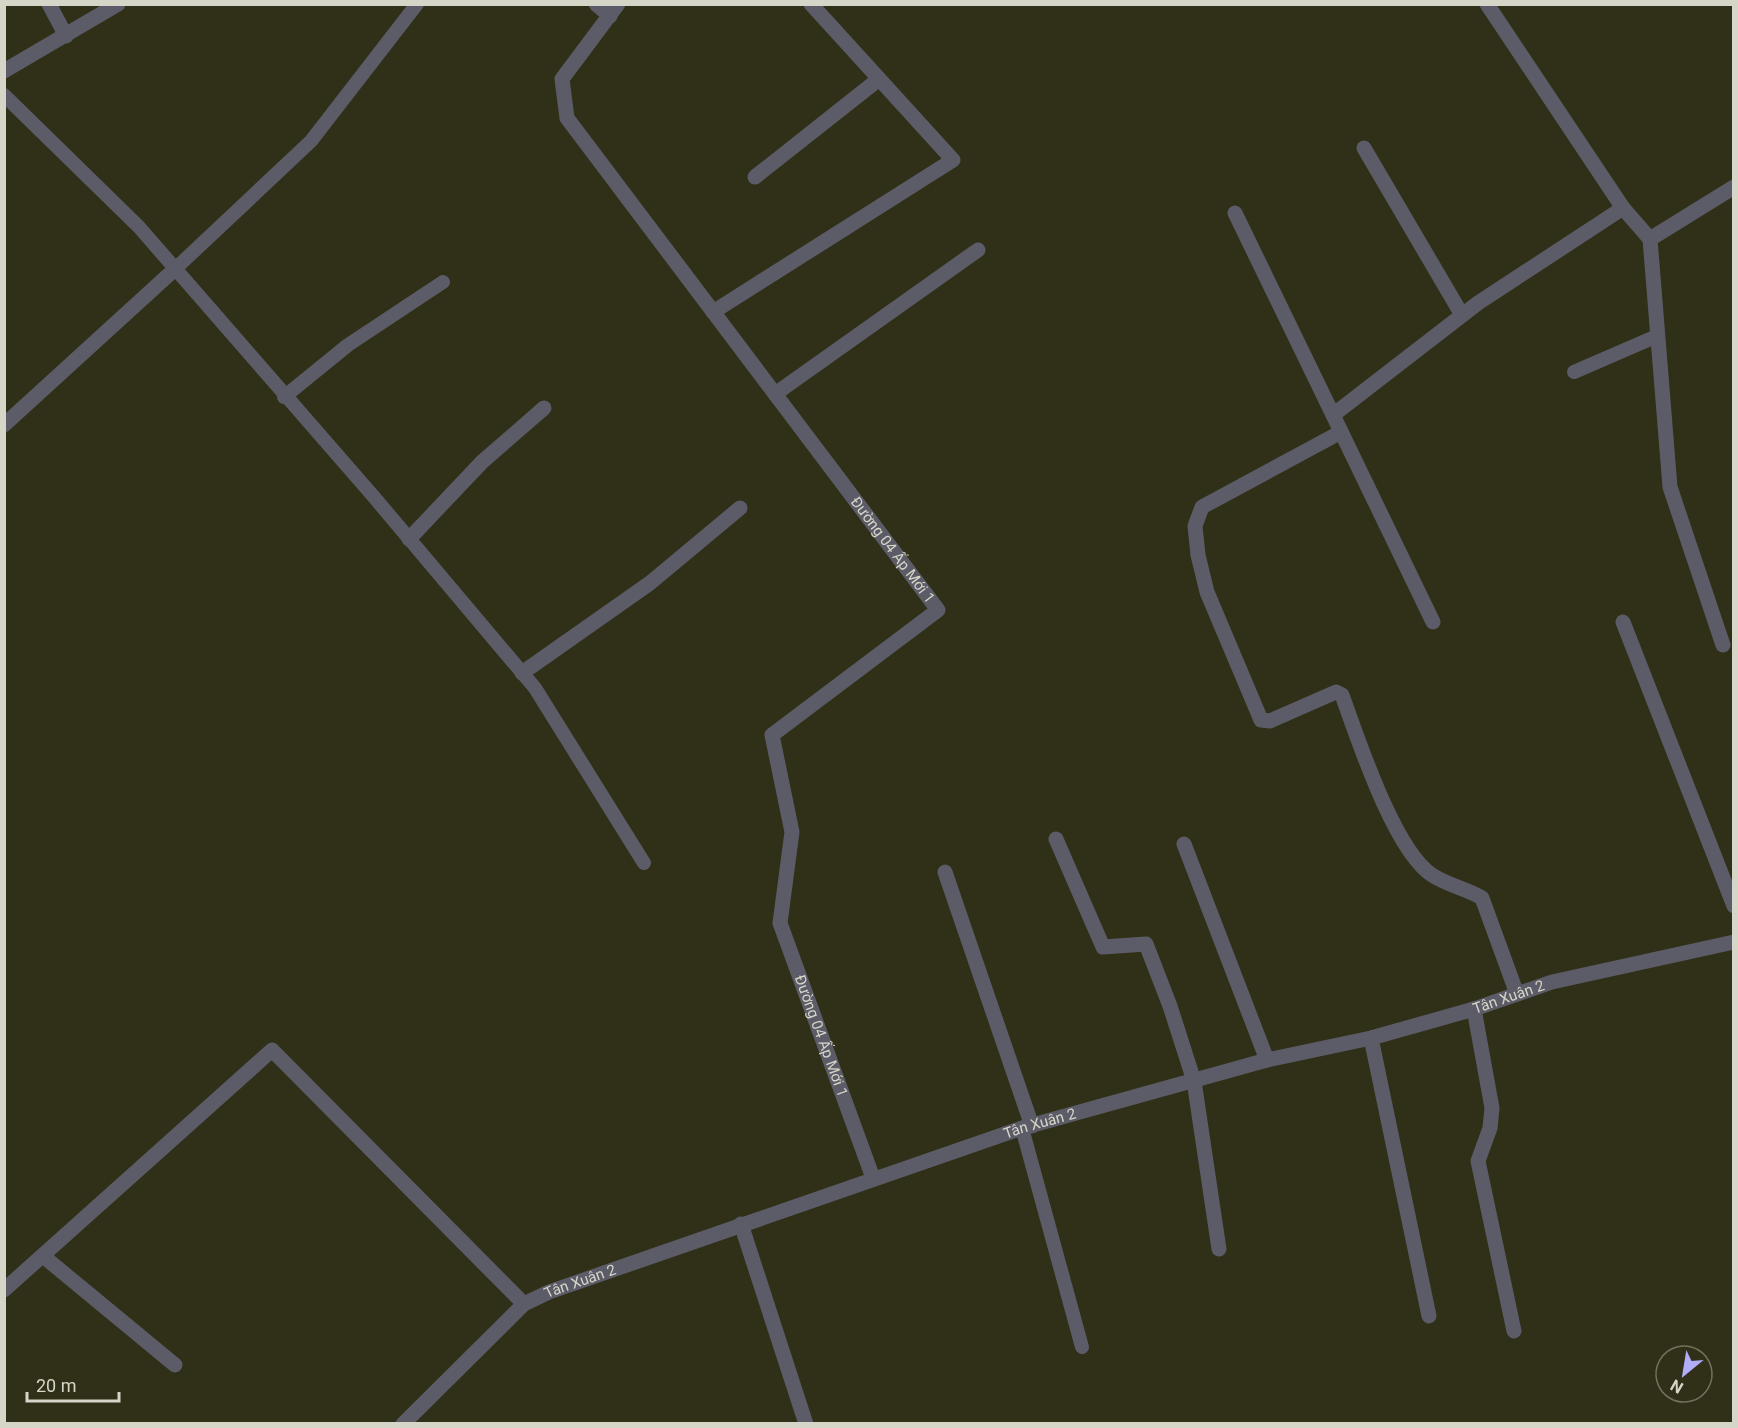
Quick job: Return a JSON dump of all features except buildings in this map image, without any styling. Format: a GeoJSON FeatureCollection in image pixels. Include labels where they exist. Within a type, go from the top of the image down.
{"type":"FeatureCollection","features":[{"type":"Feature","properties":{"kind":"street"},"geometry":{"type":"LineString","coordinates":[[49,4],[66,36]]}},
{"type":"Feature","properties":{"kind":"street"},"geometry":{"type":"LineString","coordinates":[[4,70],[118,4]]}},
{"type":"Feature","properties":{"kind":"street"},"geometry":{"type":"LineString","coordinates":[[596,4],[614,10]]}},
{"type":"Feature","properties":{"kind":"street"},"geometry":{"type":"LineString","coordinates":[[713,312],[953,160],[811,4]]}},
{"type":"Feature","properties":{"kind":"street"},"geometry":{"type":"LineString","coordinates":[[1487,4],[1623,208],[1650,239],[1670,487],[1723,645]]}},
{"type":"Feature","properties":{"kind":"street","name":"Đường 04 Ấp Mới 1"},"geometry":{"type":"LineString","coordinates":[[614,10],[562,79],[567,118],[938,610],[772,735],[792,832],[780,923],[873,1178]]}},
{"type":"Feature","properties":{"kind":"street"},"geometry":{"type":"LineString","coordinates":[[755,177],[879,79]]}},
{"type":"Feature","properties":{"kind":"street"},"geometry":{"type":"LineString","coordinates":[[1364,148],[1462,315]]}},
{"type":"Feature","properties":{"kind":"street"},"geometry":{"type":"LineString","coordinates":[[1650,239],[1734,187]]}},
{"type":"Feature","properties":{"kind":"street"},"geometry":{"type":"LineString","coordinates":[[1333,415],[1462,315],[1623,208]]}},
{"type":"Feature","properties":{"kind":"street"},"geometry":{"type":"LineString","coordinates":[[1236,213],[1433,622]]}},
{"type":"Feature","properties":{"kind":"street"},"geometry":{"type":"LineString","coordinates":[[775,394],[978,250]]}},
{"type":"Feature","properties":{"kind":"street"},"geometry":{"type":"LineString","coordinates":[[4,425],[175,269]]}},
{"type":"Feature","properties":{"kind":"street"},"geometry":{"type":"LineString","coordinates":[[409,539],[482,462],[544,408]]}},
{"type":"Feature","properties":{"kind":"street"},"geometry":{"type":"LineString","coordinates":[[1341,432],[1203,507],[1195,526],[1198,555],[1207,592],[1261,720],[1270,721],[1336,692],[1342,695],[1374,783],[1410,853],[1433,876],[1482,898],[1517,994]]}},
{"type":"Feature","properties":{"kind":"street"},"geometry":{"type":"LineString","coordinates":[[522,673],[650,583],[740,508]]}},
{"type":"Feature","properties":{"kind":"street"},"geometry":{"type":"LineString","coordinates":[[1623,622],[1734,906]]}},
{"type":"Feature","properties":{"kind":"street"},"geometry":{"type":"LineString","coordinates":[[1056,839],[1102,947],[1146,944],[1170,1006],[1194,1081],[1219,1249]]}},
{"type":"Feature","properties":{"kind":"street"},"geometry":{"type":"LineString","coordinates":[[1184,844],[1267,1060]]}},
{"type":"Feature","properties":{"kind":"street"},"geometry":{"type":"LineString","coordinates":[[945,872],[1027,1127]]}},
{"type":"Feature","properties":{"kind":"street","name":"Tân Xuân 2"},"geometry":{"type":"LineString","coordinates":[[403,1424],[524,1304],[549,1292],[873,1178],[1027,1127],[1267,1060],[1371,1038],[1474,1009],[1552,982],[1734,942]]}},
{"type":"Feature","properties":{"kind":"street"},"geometry":{"type":"LineString","coordinates":[[1474,1009],[1492,1108],[1490,1128],[1478,1161],[1514,1331]]}},
{"type":"Feature","properties":{"kind":"street"},"geometry":{"type":"LineString","coordinates":[[1371,1038],[1429,1316]]}},
{"type":"Feature","properties":{"kind":"street"},"geometry":{"type":"LineString","coordinates":[[4,1290],[272,1050],[524,1304]]}},
{"type":"Feature","properties":{"kind":"street"},"geometry":{"type":"LineString","coordinates":[[741,1224],[806,1424]]}},
{"type":"Feature","properties":{"kind":"street"},"geometry":{"type":"LineString","coordinates":[[43,1256],[175,1365]]}},
{"type":"Feature","properties":{"kind":"lane"},"geometry":{"type":"LineString","coordinates":[[175,269],[311,141],[417,4]]}},
{"type":"Feature","properties":{"kind":"lane"},"geometry":{"type":"LineString","coordinates":[[4,95],[139,227],[535,688],[644,863]]}},
{"type":"Feature","properties":{"kind":"lane"},"geometry":{"type":"LineString","coordinates":[[284,397],[348,345],[443,282]]}},
{"type":"Feature","properties":{"kind":"lane"},"geometry":{"type":"LineString","coordinates":[[1574,372],[1657,336]]}},
{"type":"Feature","properties":{"kind":"lane"},"geometry":{"type":"LineString","coordinates":[[1027,1127],[1082,1347]]}}]}
